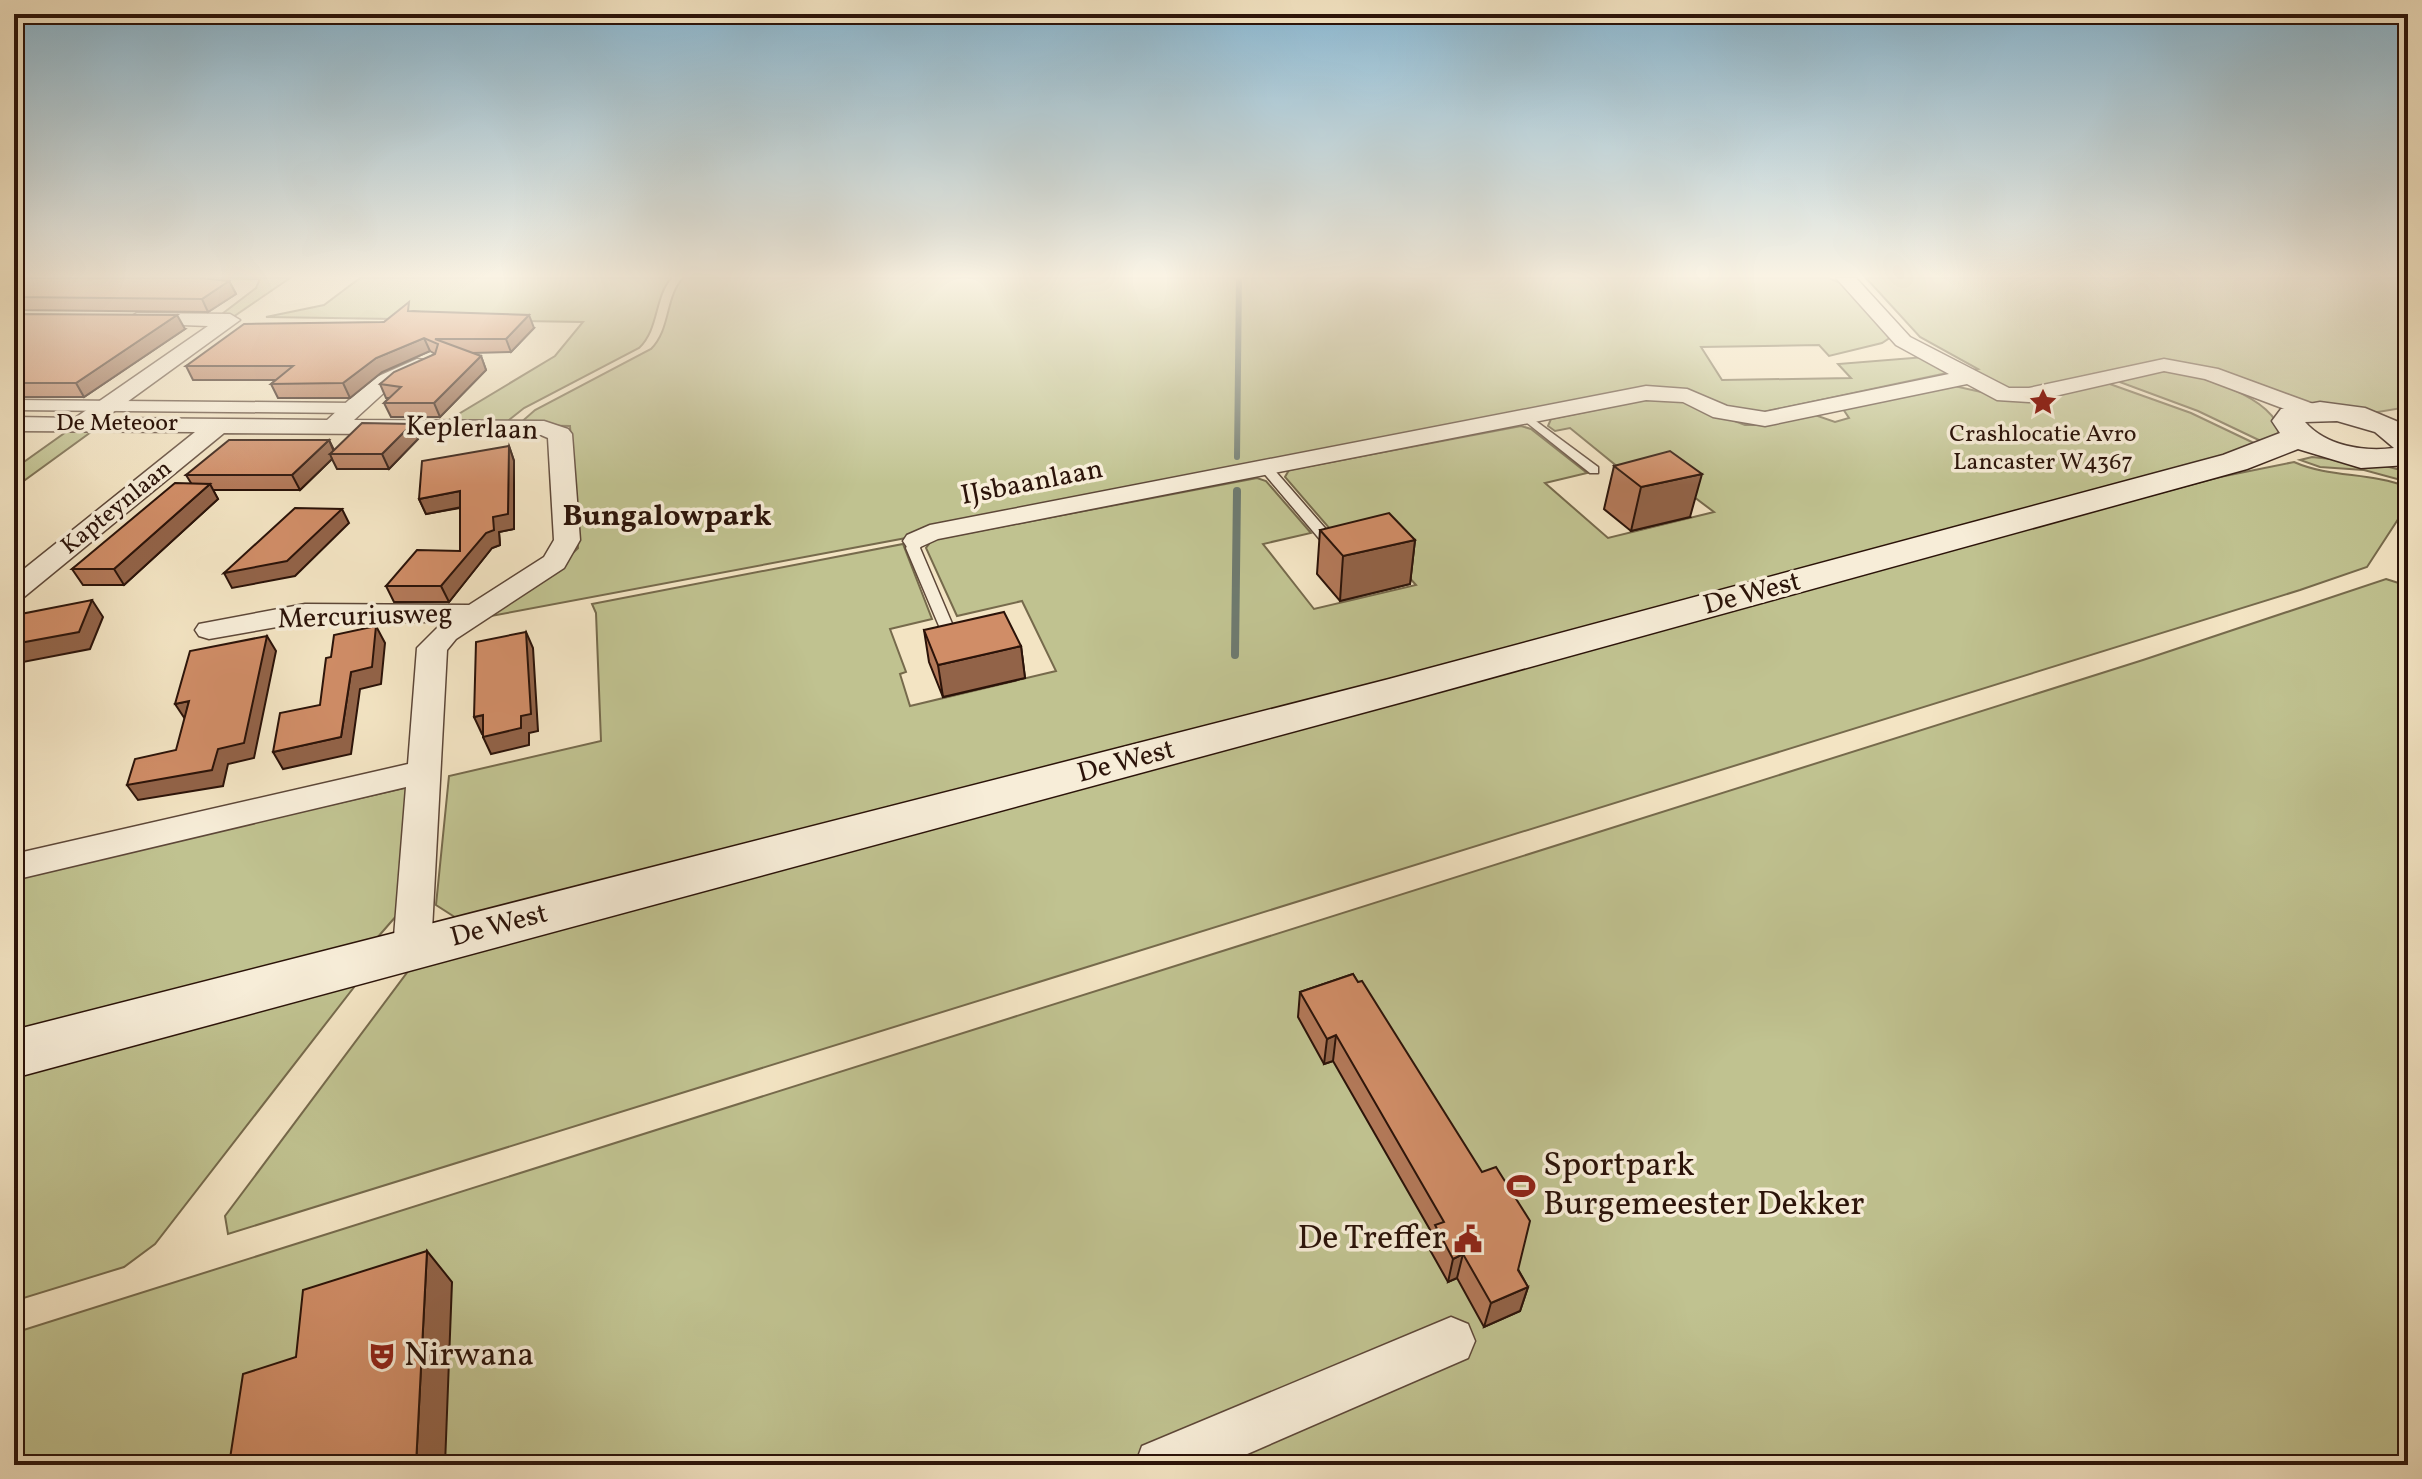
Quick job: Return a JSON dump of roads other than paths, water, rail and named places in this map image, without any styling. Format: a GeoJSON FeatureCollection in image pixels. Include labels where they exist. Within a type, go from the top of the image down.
{"type":"FeatureCollection","features":[{"type":"Feature","properties":{"kind":"main road"},"geometry":{"type":"LineString","coordinates":[[2307,428],[2400,442]]}},
{"type":"Feature","properties":{"kind":"main road"},"geometry":{"type":"LineString","coordinates":[[2307,428],[2400,442]]}},
{"type":"Feature","properties":{"kind":"main road","name":"De West"},"geometry":{"type":"LineString","coordinates":[[14,1054],[1399,690],[2235,462],[2290,457],[2307,428]]}},
{"type":"Feature","properties":{"kind":"street"},"geometry":{"type":"LineString","coordinates":[[81,424],[191,347]]}},
{"type":"Feature","properties":{"kind":"street"},"geometry":{"type":"LineString","coordinates":[[1914,347],[1996,391],[2019,396],[2164,365],[2185,367],[2221,379],[2307,428]]}},
{"type":"Feature","properties":{"kind":"street"},"geometry":{"type":"LineString","coordinates":[[14,405],[108,405],[344,417],[398,372],[431,360]]}},
{"type":"Feature","properties":{"kind":"street","name":"IJsbaanlaan"},"geometry":{"type":"LineString","coordinates":[[916,541],[930,533],[1646,393],[1687,396],[1743,419],[1765,419],[1967,377]]}},
{"type":"Feature","properties":{"kind":"street","name":"Keplerlaan"},"geometry":{"type":"LineString","coordinates":[[219,425],[344,417],[544,428],[560,434],[567,540],[554,562],[474,614],[432,648],[412,949]]}},
{"type":"Feature","properties":{"kind":"street","name":"De Meteoor"},"geometry":{"type":"LineString","coordinates":[[14,424],[219,425]]}},
{"type":"Feature","properties":{"kind":"street","name":"Kapteynlaan"},"geometry":{"type":"LineString","coordinates":[[14,591],[219,425]]}},
{"type":"Feature","properties":{"kind":"street","name":"Mercuriusweg"},"geometry":{"type":"LineString","coordinates":[[209,630],[305,613],[474,614]]}},
{"type":"Feature","properties":{"kind":"street"},"geometry":{"type":"LineString","coordinates":[[14,867],[426,771]]}},
{"type":"Feature","properties":{"kind":"street"},"geometry":{"type":"LineString","coordinates":[[1161,1465],[1451,1341]]}},
{"type":"Feature","properties":{"kind":"lane"},"geometry":{"type":"LineString","coordinates":[[1525,416],[1594,470]]}},
{"type":"Feature","properties":{"kind":"lane"},"geometry":{"type":"LineString","coordinates":[[1266,468],[1336,551]]}},
{"type":"Feature","properties":{"kind":"lane","name":"IJsbaanlaan"},"geometry":{"type":"LineString","coordinates":[[916,541],[913,548],[952,640]]}},
{"type":"Feature","properties":{"kind":"waterway"},"geometry":{"type":"LineString","coordinates":[[1237,457],[1238,347]]}},
{"type":"Feature","properties":{"kind":"waterway"},"geometry":{"type":"LineString","coordinates":[[1235,655],[1237,491]]}},
{"type":"Feature","properties":{"kind":"place","name":"Crashlocatie Avro Lancaster W4367"},"geometry":{"type":"Point","coordinates":[2043,402]}},
{"type":"Feature","properties":{"kind":"place","name":"Sportpark Burgemeester Dekker"},"geometry":{"type":"Point","coordinates":[1521,1186]}},
{"type":"Feature","properties":{"kind":"place","name":"De Treffer"},"geometry":{"type":"Point","coordinates":[1468,1239]}},
{"type":"Feature","properties":{"kind":"place","name":"Nirwana"},"geometry":{"type":"Point","coordinates":[382,1356]}},
{"type":"Feature","properties":{"kind":"district","name":"Bungalowpark"},"geometry":{"type":"Point","coordinates":[667,517]}}]}
